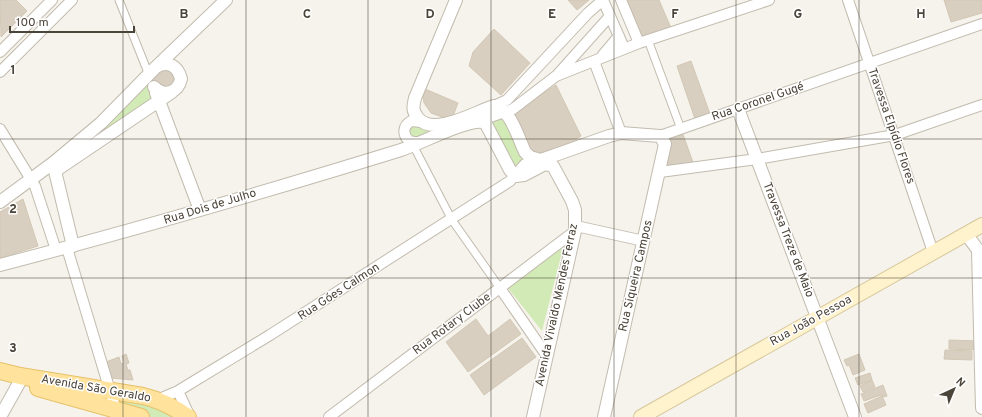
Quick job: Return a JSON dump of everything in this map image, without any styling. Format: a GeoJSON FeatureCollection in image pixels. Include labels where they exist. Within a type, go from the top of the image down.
{"type":"FeatureCollection","features":[{"type":"Feature","properties":{"kind":"main road","name":"Rua João Pessoa"},"geometry":{"type":"LineString","coordinates":[[641,417],[966,234],[982,227]]}},
{"type":"Feature","properties":{"kind":"main road","name":"Avenida São Geraldo"},"geometry":{"type":"LineString","coordinates":[[0,371],[117,414],[141,417]]}},
{"type":"Feature","properties":{"kind":"main road","name":"Avenida São Geraldo"},"geometry":{"type":"LineString","coordinates":[[0,377],[110,391],[157,400],[189,417]]}},
{"type":"Feature","properties":{"kind":"street"},"geometry":{"type":"LineString","coordinates":[[0,52],[52,0]]}},
{"type":"Feature","properties":{"kind":"street"},"geometry":{"type":"LineString","coordinates":[[0,72],[72,0]]}},
{"type":"Feature","properties":{"kind":"street"},"geometry":{"type":"LineString","coordinates":[[119,0],[154,69],[151,80],[200,210]]}},
{"type":"Feature","properties":{"kind":"street"},"geometry":{"type":"LineString","coordinates":[[51,170],[226,0]]}},
{"type":"Feature","properties":{"kind":"street"},"geometry":{"type":"LineString","coordinates":[[456,0],[414,98],[412,106],[421,121],[427,131],[426,137],[418,143],[411,143],[406,139],[404,128],[411,121],[421,121],[432,126],[443,125],[507,100],[588,13],[603,0],[624,48]]}},
{"type":"Feature","properties":{"kind":"street"},"geometry":{"type":"LineString","coordinates":[[621,0],[644,41],[681,128]]}},
{"type":"Feature","properties":{"kind":"street"},"geometry":{"type":"LineString","coordinates":[[556,76],[624,48],[768,0]]}},
{"type":"Feature","properties":{"kind":"street","name":"Travessa Elpídio Flores"},"geometry":{"type":"LineString","coordinates":[[848,0],[934,252]]}},
{"type":"Feature","properties":{"kind":"street"},"geometry":{"type":"LineString","coordinates":[[557,171],[550,164],[545,164],[524,175],[516,176],[510,170],[482,123],[513,109],[556,76],[610,16]]}},
{"type":"Feature","properties":{"kind":"street","name":"Rua Coronel Gugé"},"geometry":{"type":"LineString","coordinates":[[536,159],[561,153],[621,133],[660,136],[982,24]]}},
{"type":"Feature","properties":{"kind":"street"},"geometry":{"type":"LineString","coordinates":[[596,60],[619,36]]}},
{"type":"Feature","properties":{"kind":"street"},"geometry":{"type":"LineString","coordinates":[[596,60],[621,133]]}},
{"type":"Feature","properties":{"kind":"street"},"geometry":{"type":"LineString","coordinates":[[0,202],[31,179],[59,167],[172,92],[180,83],[180,74],[178,69],[170,64],[154,69]]}},
{"type":"Feature","properties":{"kind":"street"},"geometry":{"type":"LineString","coordinates":[[154,88],[160,92],[172,92]]}},
{"type":"Feature","properties":{"kind":"street"},"geometry":{"type":"LineString","coordinates":[[660,172],[757,159],[895,135],[982,105]]}},
{"type":"Feature","properties":{"kind":"street"},"geometry":{"type":"LineString","coordinates":[[494,106],[499,107],[506,113],[525,152],[536,159]]}},
{"type":"Feature","properties":{"kind":"street","name":"Travessa Treze de Maio"},"geometry":{"type":"LineString","coordinates":[[738,109],[855,417]]}},
{"type":"Feature","properties":{"kind":"street","name":"Rua Dois de Julho"},"geometry":{"type":"LineString","coordinates":[[0,265],[200,210],[418,143],[456,128],[482,123]]}},
{"type":"Feature","properties":{"kind":"street"},"geometry":{"type":"LineString","coordinates":[[0,130],[31,179],[66,248]]}},
{"type":"Feature","properties":{"kind":"street","name":"Rua Siqueira Campos"},"geometry":{"type":"LineString","coordinates":[[604,417],[665,149],[665,144],[660,136]]}},
{"type":"Feature","properties":{"kind":"street"},"geometry":{"type":"LineString","coordinates":[[418,143],[452,220],[547,356]]}},
{"type":"Feature","properties":{"kind":"street"},"geometry":{"type":"LineString","coordinates":[[557,171],[555,159],[561,153]]}},
{"type":"Feature","properties":{"kind":"street","name":"Rua Góes Calmon"},"geometry":{"type":"LineString","coordinates":[[157,400],[178,391],[270,335],[452,220],[516,176],[519,169],[525,164],[536,159]]}},
{"type":"Feature","properties":{"kind":"street"},"geometry":{"type":"LineString","coordinates":[[51,170],[66,248],[117,414]]}},
{"type":"Feature","properties":{"kind":"street","name":"Avenida Vivaldo Mendes Ferraz"},"geometry":{"type":"LineString","coordinates":[[533,417],[576,228],[575,210],[557,171]]}},
{"type":"Feature","properties":{"kind":"street"},"geometry":{"type":"LineString","coordinates":[[982,227],[978,250],[982,408]]}},
{"type":"Feature","properties":{"kind":"street"},"geometry":{"type":"LineString","coordinates":[[576,228],[644,241]]}},
{"type":"Feature","properties":{"kind":"street","name":"Rua Rotary Clube"},"geometry":{"type":"LineString","coordinates":[[329,417],[500,288],[576,228]]}},
{"type":"Feature","properties":{"kind":"street"},"geometry":{"type":"LineString","coordinates":[[966,234],[978,250]]}},
{"type":"Feature","properties":{"kind":"street"},"geometry":{"type":"LineString","coordinates":[[0,417],[19,379]]}},
{"type":"Feature","properties":{"kind":"street","name":"Avenida São Geraldo"},"geometry":{"type":"LineString","coordinates":[[178,391],[189,417]]}},
{"type":"Feature","properties":{"kind":"green space"},"geometry":{"type":"Polygon","coordinates":[[[146,83],[156,101],[100,136],[99,130],[146,83]]]}},
{"type":"Feature","properties":{"kind":"green space"},"geometry":{"type":"Polygon","coordinates":[[[505,116],[526,155],[515,174],[486,122],[505,116]]]}},
{"type":"Feature","properties":{"kind":"green space"},"geometry":{"type":"Polygon","coordinates":[[[408,123],[427,128],[427,134],[419,143],[404,132],[408,123]]]}},
{"type":"Feature","properties":{"kind":"green space"},"geometry":{"type":"Polygon","coordinates":[[[564,244],[542,331],[508,288],[564,244]]]}},
{"type":"Feature","properties":{"kind":"green space"},"geometry":{"type":"Polygon","coordinates":[[[110,391],[188,417],[140,417],[116,410],[110,391]]]}},
{"type":"Feature","properties":{"kind":"building"},"geometry":{"type":"Polygon","coordinates":[[[0,0],[16,0],[27,11],[1,37],[0,0]]]}},
{"type":"Feature","properties":{"kind":"building"},"geometry":{"type":"Polygon","coordinates":[[[568,0],[589,0],[577,10],[568,0]]]}},
{"type":"Feature","properties":{"kind":"building"},"geometry":{"type":"Polygon","coordinates":[[[626,0],[659,0],[671,28],[643,40],[626,0]]]}},
{"type":"Feature","properties":{"kind":"building"},"geometry":{"type":"Polygon","coordinates":[[[944,0],[982,0],[982,13],[951,22],[944,0]]]}},
{"type":"Feature","properties":{"kind":"building"},"geometry":{"type":"Polygon","coordinates":[[[494,29],[530,63],[501,95],[469,66],[473,52],[494,29]]]}},
{"type":"Feature","properties":{"kind":"building"},"geometry":{"type":"Polygon","coordinates":[[[691,61],[710,114],[695,119],[677,66],[691,61]]]}},
{"type":"Feature","properties":{"kind":"building"},"geometry":{"type":"Polygon","coordinates":[[[169,66],[178,83],[161,90],[156,86],[153,80],[153,74],[169,66]]]}},
{"type":"Feature","properties":{"kind":"building"},"geometry":{"type":"Polygon","coordinates":[[[556,85],[581,136],[572,142],[535,155],[531,153],[513,113],[556,85]]]}},
{"type":"Feature","properties":{"kind":"building"},"geometry":{"type":"Polygon","coordinates":[[[425,89],[458,103],[453,116],[442,117],[431,113],[424,103],[423,97],[425,89]]]}},
{"type":"Feature","properties":{"kind":"building"},"geometry":{"type":"Polygon","coordinates":[[[681,129],[695,168],[660,172],[660,136],[681,129]]]}},
{"type":"Feature","properties":{"kind":"building"},"geometry":{"type":"Polygon","coordinates":[[[23,199],[38,246],[0,258],[0,212],[23,199]]]}},
{"type":"Feature","properties":{"kind":"building"},"geometry":{"type":"Polygon","coordinates":[[[476,319],[488,336],[510,319],[521,334],[468,372],[446,342],[476,319]]]}},
{"type":"Feature","properties":{"kind":"building"},"geometry":{"type":"Polygon","coordinates":[[[522,338],[536,357],[484,395],[470,375],[522,338]]]}},
{"type":"Feature","properties":{"kind":"building"},"geometry":{"type":"Polygon","coordinates":[[[949,340],[979,341],[979,350],[949,349],[949,340]]]}},
{"type":"Feature","properties":{"kind":"building"},"geometry":{"type":"Polygon","coordinates":[[[945,350],[972,351],[972,360],[944,359],[945,350]]]}},
{"type":"Feature","properties":{"kind":"building"},"geometry":{"type":"Polygon","coordinates":[[[126,354],[129,363],[126,364],[128,370],[130,370],[133,380],[110,378],[106,362],[119,357],[121,364],[124,363],[122,356],[126,354]]]}},
{"type":"Feature","properties":{"kind":"building"},"geometry":{"type":"Polygon","coordinates":[[[859,354],[865,370],[853,375],[849,365],[847,366],[844,360],[859,354]]]}},
{"type":"Feature","properties":{"kind":"building"},"geometry":{"type":"Polygon","coordinates":[[[870,373],[872,380],[858,385],[855,378],[870,373]]]}},
{"type":"Feature","properties":{"kind":"building"},"geometry":{"type":"Polygon","coordinates":[[[872,380],[875,387],[863,392],[860,386],[872,380]]]}},
{"type":"Feature","properties":{"kind":"building"},"geometry":{"type":"Polygon","coordinates":[[[883,385],[887,396],[883,397],[881,395],[864,401],[861,394],[883,385]]]}},
{"type":"Feature","properties":{"kind":"building"},"geometry":{"type":"Polygon","coordinates":[[[882,396],[886,405],[868,413],[864,404],[882,396]]]}}]}
